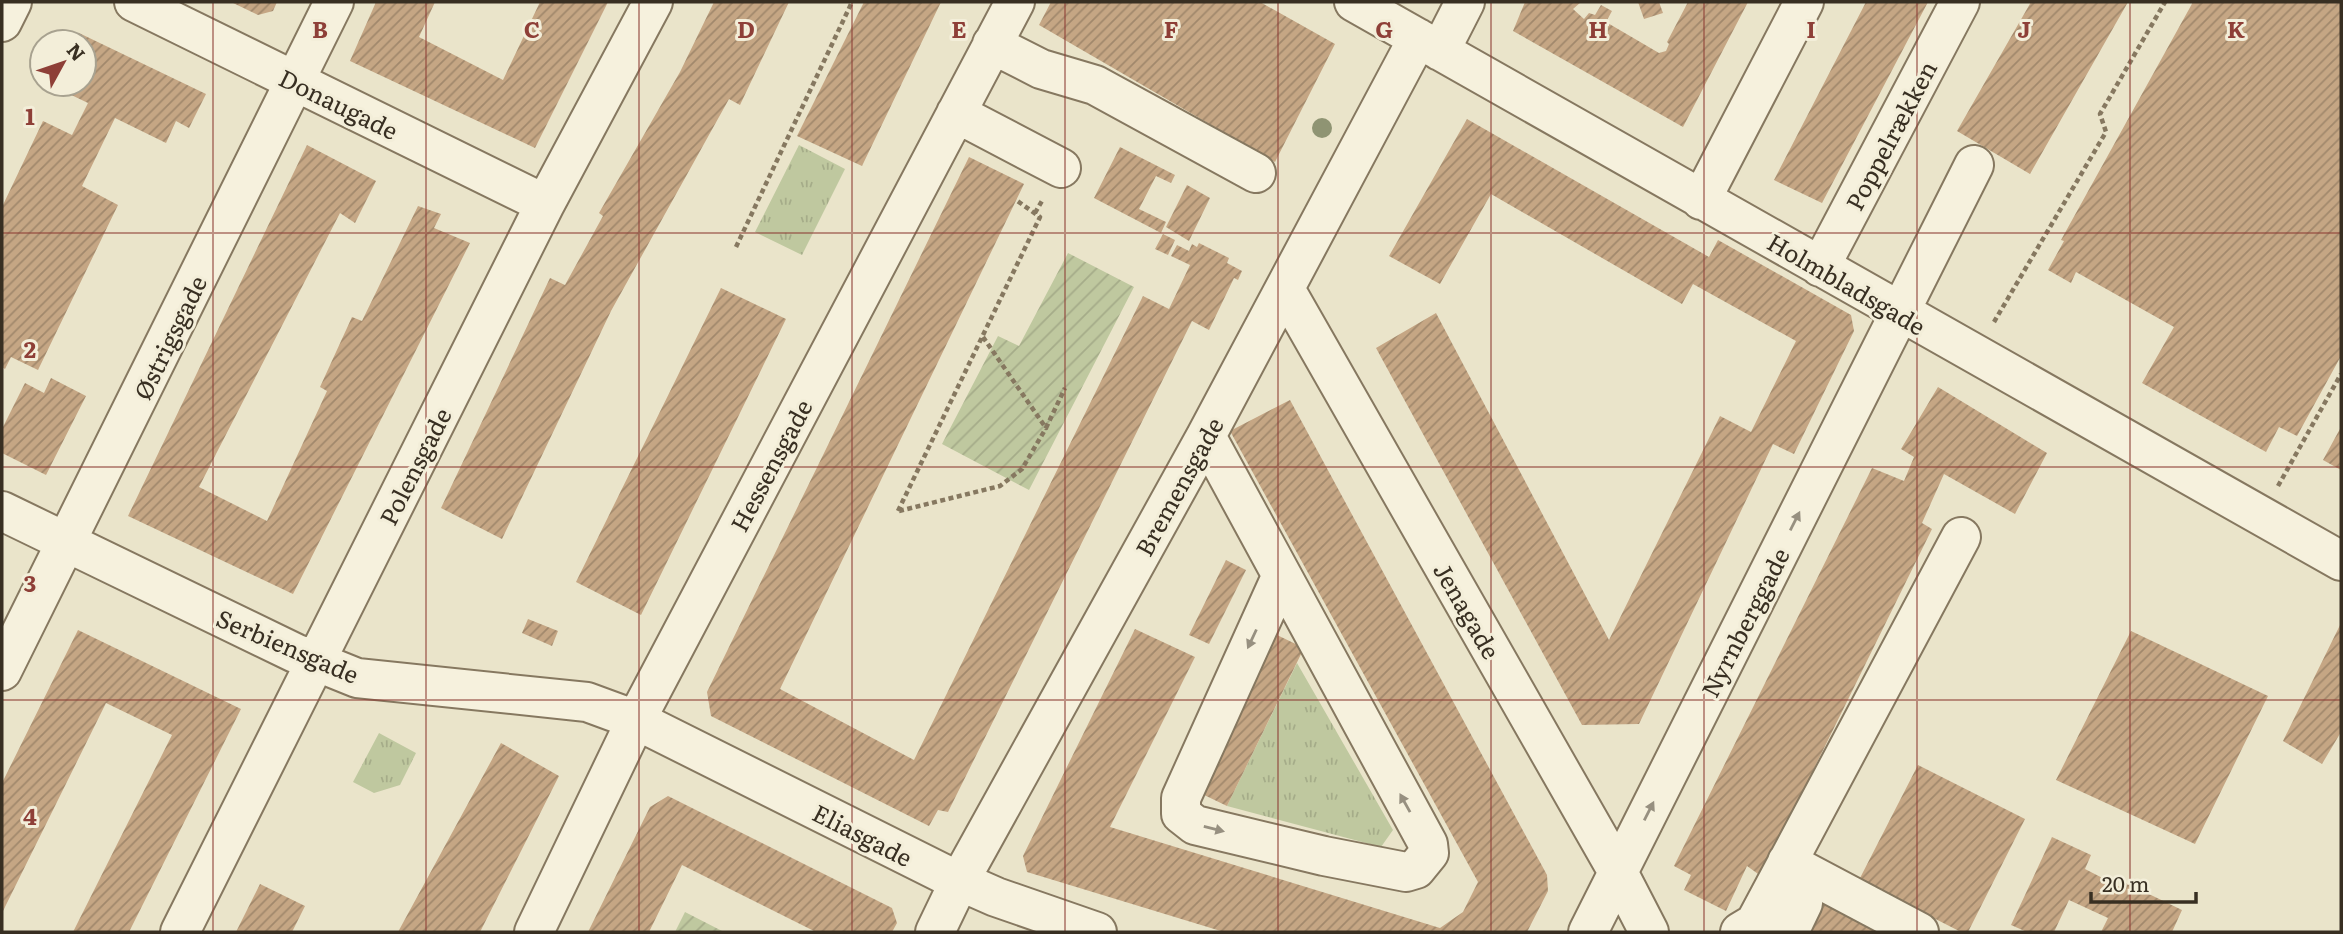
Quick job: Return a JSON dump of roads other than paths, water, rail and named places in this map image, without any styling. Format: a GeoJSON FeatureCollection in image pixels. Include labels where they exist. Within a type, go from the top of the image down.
{"type":"FeatureCollection","features":[{"type":"Feature","properties":{"kind":"street"},"geometry":{"type":"LineString","coordinates":[[2,22],[12,2]]}},
{"type":"Feature","properties":{"kind":"street","name":"Donaugade"},"geometry":{"type":"LineString","coordinates":[[134,2],[545,204]]}},
{"type":"Feature","properties":{"kind":"street","name":"Østrigsgade"},"geometry":{"type":"LineString","coordinates":[[2,671],[334,2]]}},
{"type":"Feature","properties":{"kind":"street","name":"Polensgade"},"geometry":{"type":"LineString","coordinates":[[180,932],[545,204],[653,2]]}},
{"type":"Feature","properties":{"kind":"street","name":"Hessensgade"},"geometry":{"type":"LineString","coordinates":[[534,932],[636,720],[1014,2]]}},
{"type":"Feature","properties":{"kind":"street","name":"Holmbladsgade"},"geometry":{"type":"LineString","coordinates":[[1354,2],[1974,356],[2341,561]]}},
{"type":"Feature","properties":{"kind":"street","name":"Bremensgade"},"geometry":{"type":"LineString","coordinates":[[935,932],[960,880],[1285,289],[1429,45],[1465,2]]}},
{"type":"Feature","properties":{"kind":"street"},"geometry":{"type":"LineString","coordinates":[[1701,200],[1804,2]]}},
{"type":"Feature","properties":{"kind":"street","name":"Poppelrækken"},"geometry":{"type":"LineString","coordinates":[[1819,267],[1960,2]]}},
{"type":"Feature","properties":{"kind":"street"},"geometry":{"type":"LineString","coordinates":[[992,44],[1041,69],[1095,85],[1256,173]]}},
{"type":"Feature","properties":{"kind":"street"},"geometry":{"type":"LineString","coordinates":[[956,113],[1061,168]]}},
{"type":"Feature","properties":{"kind":"street","name":"Nyrnberggade"},"geometry":{"type":"LineString","coordinates":[[1588,932],[1974,165]]}},
{"type":"Feature","properties":{"kind":"street","name":"Jenagade"},"geometry":{"type":"LineString","coordinates":[[1285,289],[1618,872],[1649,932]]}},
{"type":"Feature","properties":{"kind":"street"},"geometry":{"type":"LineString","coordinates":[[1206,436],[1428,844],[1429,853],[1416,869],[1406,872],[1324,856],[1195,825],[1181,814],[1181,798],[1281,578]]}},
{"type":"Feature","properties":{"kind":"street","name":"Serbiensgade"},"geometry":{"type":"LineString","coordinates":[[2,511],[315,662],[357,678],[587,702],[636,720]]}},
{"type":"Feature","properties":{"kind":"street"},"geometry":{"type":"LineString","coordinates":[[1740,932],[1755,923],[1961,537]]}},
{"type":"Feature","properties":{"kind":"street","name":"Eliasgade"},"geometry":{"type":"LineString","coordinates":[[636,720],[996,897],[1092,932]]}},
{"type":"Feature","properties":{"kind":"street"},"geometry":{"type":"LineString","coordinates":[[1787,862],[1919,932]]}}]}
